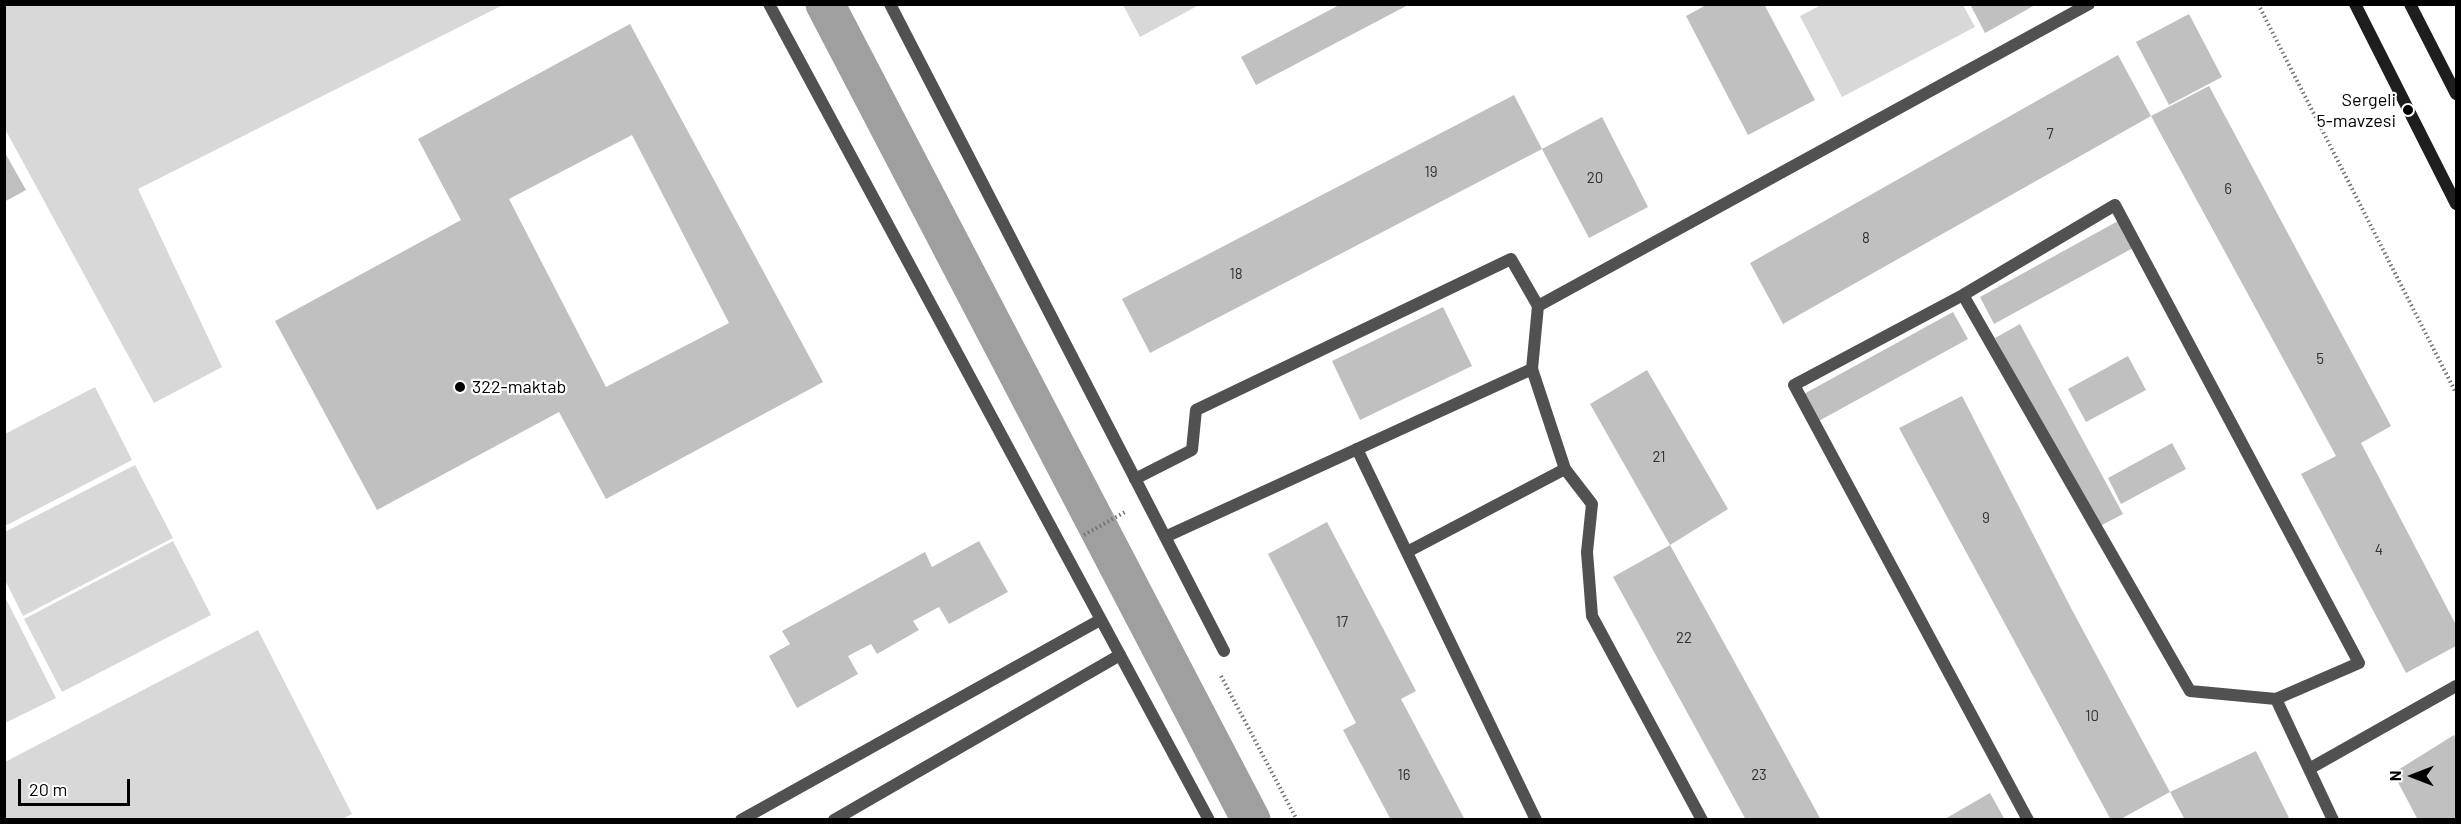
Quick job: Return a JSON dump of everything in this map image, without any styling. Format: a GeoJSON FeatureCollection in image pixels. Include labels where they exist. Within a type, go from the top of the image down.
{"type":"FeatureCollection","features":[{"type":"Feature","properties":{"kind":"main road"},"geometry":{"type":"LineString","coordinates":[[2355,4],[2457,204]]}},
{"type":"Feature","properties":{"kind":"main road"},"geometry":{"type":"LineString","coordinates":[[2410,4],[2457,94]]}},
{"type":"Feature","properties":{"kind":"street"},"geometry":{"type":"LineString","coordinates":[[769,4],[1209,819]]}},
{"type":"Feature","properties":{"kind":"street"},"geometry":{"type":"LineString","coordinates":[[890,4],[1224,651]]}},
{"type":"Feature","properties":{"kind":"street"},"geometry":{"type":"LineString","coordinates":[[1538,306],[2089,4]]}},
{"type":"Feature","properties":{"kind":"street"},"geometry":{"type":"LineString","coordinates":[[1963,295],[2190,692],[2276,699],[2359,663],[2115,205],[1963,295],[1794,385],[2028,819]]}},
{"type":"Feature","properties":{"kind":"street"},"geometry":{"type":"LineString","coordinates":[[1135,480],[1192,450],[1196,410],[1511,260],[1538,306],[1532,369],[1565,469],[1592,504],[1587,552],[1592,616],[1702,819]]}},
{"type":"Feature","properties":{"kind":"street"},"geometry":{"type":"LineString","coordinates":[[1165,537],[1532,369]]}},
{"type":"Feature","properties":{"kind":"street"},"geometry":{"type":"LineString","coordinates":[[1357,449],[1536,819]]}},
{"type":"Feature","properties":{"kind":"street"},"geometry":{"type":"LineString","coordinates":[[1407,552],[1565,469]]}},
{"type":"Feature","properties":{"kind":"street"},"geometry":{"type":"LineString","coordinates":[[741,819],[1100,620]]}},
{"type":"Feature","properties":{"kind":"street"},"geometry":{"type":"LineString","coordinates":[[834,819],[1120,655]]}},
{"type":"Feature","properties":{"kind":"street"},"geometry":{"type":"LineString","coordinates":[[2309,769],[2457,686]]}},
{"type":"Feature","properties":{"kind":"street"},"geometry":{"type":"LineString","coordinates":[[2276,699],[2333,819]]}},
{"type":"Feature","properties":{"kind":"path"},"geometry":{"type":"LineString","coordinates":[[2258,4],[2457,393]]}},
{"type":"Feature","properties":{"kind":"path"},"geometry":{"type":"LineString","coordinates":[[1082,537],[1120,515]]}},
{"type":"Feature","properties":{"kind":"shaded area"},"geometry":{"type":"Polygon","coordinates":[[[7,4],[503,5],[138,189],[222,367],[154,403],[5,129],[4,6],[7,4]]]}},
{"type":"Feature","properties":{"kind":"shaded area"},"geometry":{"type":"Polygon","coordinates":[[[1823,4],[1963,5],[1975,27],[1842,97],[1800,16],[1823,4]]]}},
{"type":"Feature","properties":{"kind":"shaded area"},"geometry":{"type":"Polygon","coordinates":[[[1123,5],[1199,5],[1140,37],[1123,5]]]}},
{"type":"Feature","properties":{"kind":"shaded area"},"geometry":{"type":"Polygon","coordinates":[[[95,387],[132,460],[5,526],[5,434],[95,387]]]}},
{"type":"Feature","properties":{"kind":"shaded area"},"geometry":{"type":"Polygon","coordinates":[[[135,465],[173,538],[23,616],[5,580],[5,532],[135,465]]]}},
{"type":"Feature","properties":{"kind":"shaded area"},"geometry":{"type":"Polygon","coordinates":[[[173,541],[211,615],[62,692],[24,619],[173,541]]]}},
{"type":"Feature","properties":{"kind":"shaded area"},"geometry":{"type":"Polygon","coordinates":[[[4,595],[56,698],[5,723],[4,723],[4,595]]]}},
{"type":"Feature","properties":{"kind":"shaded area"},"geometry":{"type":"Polygon","coordinates":[[[258,630],[352,814],[340,820],[5,819],[5,762],[258,630]]]}},
{"type":"Feature","properties":{"kind":"building"},"geometry":{"type":"Polygon","coordinates":[[[1341,4],[1410,4],[1256,85],[1241,57],[1341,4]]]}},
{"type":"Feature","properties":{"kind":"building"},"geometry":{"type":"Polygon","coordinates":[[[1708,4],[1764,4],[1815,100],[1748,135],[1686,16],[1708,4]]]}},
{"type":"Feature","properties":{"kind":"building"},"geometry":{"type":"Polygon","coordinates":[[[1970,4],[2037,4],[1985,33],[1970,4]]]}},
{"type":"Feature","properties":{"kind":"building"},"geometry":{"type":"Polygon","coordinates":[[[2189,14],[2222,77],[2169,105],[2136,42],[2189,14]]]}},
{"type":"Feature","properties":{"kind":"building"},"geometry":{"type":"Polygon","coordinates":[[[630,24],[823,382],[606,499],[559,412],[377,510],[275,321],[461,220],[418,139],[630,24]],[[632,135],[509,199],[606,387],[729,323],[632,135]]]}},
{"type":"Feature","properties":{"kind":"building"},"geometry":{"type":"Polygon","coordinates":[[[2118,55],[2151,116],[1783,324],[1750,263],[2118,55]]]}},
{"type":"Feature","properties":{"kind":"building"},"geometry":{"type":"Polygon","coordinates":[[[2209,86],[2391,426],[2361,443],[2456,625],[2456,646],[2406,673],[2301,474],[2336,456],[2151,116],[2209,86]]]}},
{"type":"Feature","properties":{"kind":"building"},"geometry":{"type":"Polygon","coordinates":[[[1514,95],[1542,149],[1150,353],[1122,299],[1514,95]]]}},
{"type":"Feature","properties":{"kind":"building"},"geometry":{"type":"Polygon","coordinates":[[[1602,117],[1648,207],[1589,238],[1542,149],[1602,117]]]}},
{"type":"Feature","properties":{"kind":"building"},"geometry":{"type":"Polygon","coordinates":[[[4,151],[26,190],[4,202],[4,151]]]}},
{"type":"Feature","properties":{"kind":"building"},"geometry":{"type":"Polygon","coordinates":[[[2118,221],[2133,248],[1994,324],[1980,297],[2118,221]]]}},
{"type":"Feature","properties":{"kind":"building"},"geometry":{"type":"Polygon","coordinates":[[[1443,307],[1472,366],[1360,420],[1332,361],[1443,307]]]}},
{"type":"Feature","properties":{"kind":"building"},"geometry":{"type":"Polygon","coordinates":[[[1953,312],[1968,339],[1817,422],[1802,395],[1953,312]]]}},
{"type":"Feature","properties":{"kind":"building"},"geometry":{"type":"Polygon","coordinates":[[[2020,324],[2123,514],[2098,527],[1995,338],[2020,324]]]}},
{"type":"Feature","properties":{"kind":"building"},"geometry":{"type":"Polygon","coordinates":[[[2128,356],[2146,390],[2086,422],[2068,389],[2128,356]]]}},
{"type":"Feature","properties":{"kind":"building"},"geometry":{"type":"Polygon","coordinates":[[[1647,370],[1728,509],[1670,545],[1590,404],[1647,370]]]}},
{"type":"Feature","properties":{"kind":"building"},"geometry":{"type":"Polygon","coordinates":[[[1962,396],[2071,608],[2170,792],[2119,820],[2111,820],[1899,428],[1962,396]]]}},
{"type":"Feature","properties":{"kind":"building"},"geometry":{"type":"Polygon","coordinates":[[[2172,443],[2186,469],[2121,504],[2108,478],[2172,443]]]}},
{"type":"Feature","properties":{"kind":"building"},"geometry":{"type":"Polygon","coordinates":[[[1327,522],[1416,691],[1401,699],[1465,820],[1391,820],[1343,730],[1356,723],[1268,554],[1327,522]]]}},
{"type":"Feature","properties":{"kind":"building"},"geometry":{"type":"Polygon","coordinates":[[[979,541],[1008,592],[949,624],[939,607],[913,621],[919,630],[877,654],[871,644],[848,656],[858,674],[797,708],[769,656],[790,644],[782,631],[925,552],[932,567],[979,541]]]}},
{"type":"Feature","properties":{"kind":"building"},"geometry":{"type":"Polygon","coordinates":[[[1670,545],[1821,820],[1746,820],[1613,577],[1670,545]]]}},
{"type":"Feature","properties":{"kind":"building"},"geometry":{"type":"Polygon","coordinates":[[[2454,735],[2456,741],[2456,820],[2418,820],[2393,773],[2454,735]]]}},
{"type":"Feature","properties":{"kind":"building"},"geometry":{"type":"Polygon","coordinates":[[[2256,751],[2290,820],[2185,820],[2170,792],[2256,751]]]}},
{"type":"Feature","properties":{"kind":"building"},"geometry":{"type":"Polygon","coordinates":[[[1990,793],[2005,820],[1943,820],[1990,793]]]}},
{"type":"Feature","properties":{"kind":"waterway"},"geometry":{"type":"LineString","coordinates":[[825,4],[1251,820]]}},
{"type":"Feature","properties":{"kind":"place","name":"Sergeli 5-mavzesi"},"geometry":{"type":"Point","coordinates":[2408,110]}},
{"type":"Feature","properties":{"kind":"place","name":"322-maktab"},"geometry":{"type":"Point","coordinates":[460,387]}}]}
